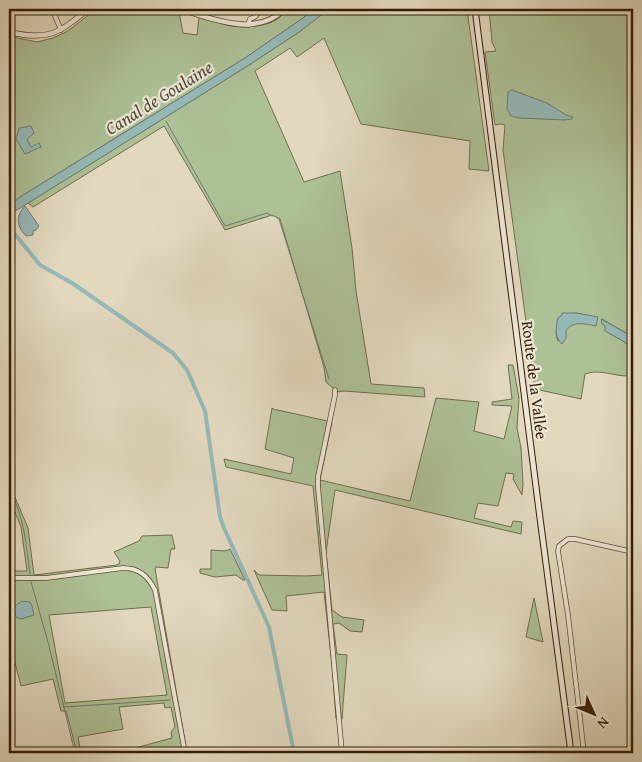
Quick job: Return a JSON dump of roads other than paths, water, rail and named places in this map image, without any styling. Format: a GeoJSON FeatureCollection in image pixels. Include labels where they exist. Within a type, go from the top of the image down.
{"type":"FeatureCollection","features":[{"type":"Feature","properties":{"kind":"main road","name":"Route de la Vallée"},"geometry":{"type":"LineString","coordinates":[[475,9],[572,753]]}},
{"type":"Feature","properties":{"kind":"street"},"geometry":{"type":"LineString","coordinates":[[52,9],[61,30]]}},
{"type":"Feature","properties":{"kind":"street"},"geometry":{"type":"LineString","coordinates":[[9,32],[34,37],[50,34],[61,30],[88,9]]}},
{"type":"Feature","properties":{"kind":"street"},"geometry":{"type":"LineString","coordinates":[[180,9],[234,24],[248,25],[267,21],[285,9]]}},
{"type":"Feature","properties":{"kind":"street"},"geometry":{"type":"LineString","coordinates":[[248,25],[248,21],[256,16],[257,9]]}},
{"type":"Feature","properties":{"kind":"street"},"geometry":{"type":"LineString","coordinates":[[335,390],[318,477],[318,487],[342,753]]}},
{"type":"Feature","properties":{"kind":"street"},"geometry":{"type":"LineString","coordinates":[[584,753],[569,624],[558,551],[568,538],[633,552]]}},
{"type":"Feature","properties":{"kind":"street"},"geometry":{"type":"LineString","coordinates":[[9,578],[46,578],[123,568],[130,568],[144,574],[154,590],[185,753]]}},
{"type":"Feature","properties":{"kind":"water"},"geometry":{"type":"Polygon","coordinates":[[[316,9],[329,9],[299,32],[249,65],[9,215],[9,206],[20,197],[245,58],[316,9]]]}},
{"type":"Feature","properties":{"kind":"water"},"geometry":{"type":"Polygon","coordinates":[[[512,90],[547,103],[566,115],[573,117],[572,119],[564,120],[511,116],[507,109],[508,92],[512,90]]]}},
{"type":"Feature","properties":{"kind":"water"},"geometry":{"type":"Polygon","coordinates":[[[31,126],[34,133],[27,139],[31,147],[39,143],[41,147],[25,154],[16,139],[19,128],[31,126]]]}},
{"type":"Feature","properties":{"kind":"water"},"geometry":{"type":"Polygon","coordinates":[[[25,206],[39,226],[33,231],[33,235],[26,236],[19,225],[20,214],[25,206]]]}},
{"type":"Feature","properties":{"kind":"water"},"geometry":{"type":"Polygon","coordinates":[[[562,313],[576,313],[598,317],[596,326],[588,324],[572,325],[566,331],[566,338],[562,344],[556,332],[558,318],[562,313]]]}},
{"type":"Feature","properties":{"kind":"water"},"geometry":{"type":"Polygon","coordinates":[[[601,319],[633,337],[633,349],[605,331],[605,326],[602,324],[601,319]]]}},
{"type":"Feature","properties":{"kind":"water"},"geometry":{"type":"Polygon","coordinates":[[[22,601],[30,602],[34,615],[21,619],[16,617],[15,606],[22,601]]]}},
{"type":"Feature","properties":{"kind":"waterway"},"geometry":{"type":"LineString","coordinates":[[166,121],[225,226],[267,213],[272,216]]}},
{"type":"Feature","properties":{"kind":"waterway"},"geometry":{"type":"LineString","coordinates":[[10,209],[10,220],[14,233],[40,265],[72,283],[173,353],[187,370],[205,411],[220,517],[269,627],[294,753]]}},
{"type":"Feature","properties":{"kind":"waterway"},"geometry":{"type":"LineString","coordinates":[[277,218],[279,219],[329,379]]}},
{"type":"Feature","properties":{"kind":"waterway"},"geometry":{"type":"LineString","coordinates":[[9,488],[18,509],[26,540],[30,574]]}},
{"type":"Feature","properties":{"kind":"waterway"},"geometry":{"type":"LineString","coordinates":[[31,582],[48,642],[75,753]]}},
{"type":"Feature","properties":{"kind":"waterway"},"geometry":{"type":"LineString","coordinates":[[64,707],[170,700]]}},
{"type":"Feature","properties":{"kind":"water label","name":"Canal de Goulaine"},"geometry":{"type":"Point","coordinates":[159,98]}}]}
